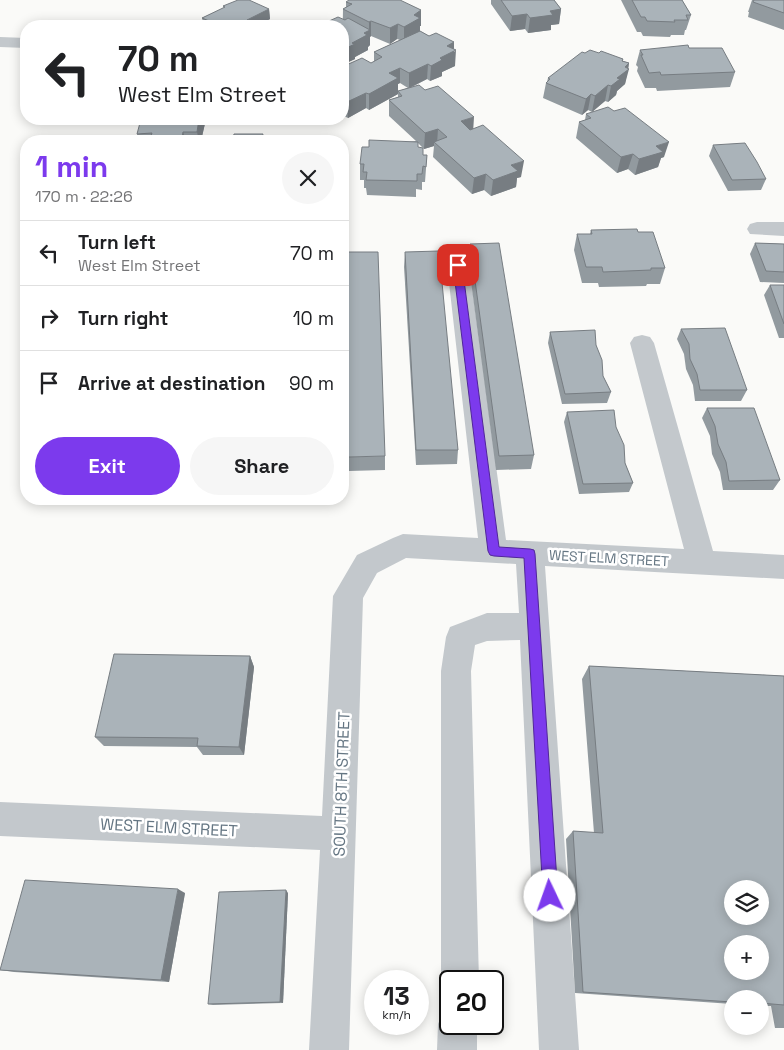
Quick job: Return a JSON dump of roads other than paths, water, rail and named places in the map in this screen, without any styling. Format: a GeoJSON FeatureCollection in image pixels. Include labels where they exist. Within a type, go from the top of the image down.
{"type":"FeatureCollection","features":[{"type":"Feature","properties":{"kind":"street"},"geometry":{"type":"LineString","coordinates":[[0,42],[20,43]]}},
{"type":"Feature","properties":{"kind":"street"},"geometry":{"type":"LineString","coordinates":[[757,229],[784,229]]}},
{"type":"Feature","properties":{"kind":"street"},"geometry":{"type":"LineString","coordinates":[[458,265],[494,551]]}},
{"type":"Feature","properties":{"kind":"street"},"geometry":{"type":"LineString","coordinates":[[642,343],[702,563]]}},
{"type":"Feature","properties":{"kind":"street","name":"WEST ELM STREET"},"geometry":{"type":"LineString","coordinates":[[403,546],[784,567]]}},
{"type":"Feature","properties":{"kind":"street","name":"SOUTH 8TH STREET"},"geometry":{"type":"LineString","coordinates":[[329,1050],[348,596],[367,564],[403,546]]}},
{"type":"Feature","properties":{"kind":"street"},"geometry":{"type":"LineString","coordinates":[[530,554],[559,1050]]}},
{"type":"Feature","properties":{"kind":"street"},"geometry":{"type":"LineString","coordinates":[[460,970],[456,672],[461,637],[487,627],[534,626]]}},
{"type":"Feature","properties":{"kind":"street","name":"WEST ELM STREET"},"geometry":{"type":"LineString","coordinates":[[0,819],[339,834]]}},
{"type":"Feature","properties":{"kind":"street"},"geometry":{"type":"LineString","coordinates":[[457,1050],[458,1035]]}}]}
